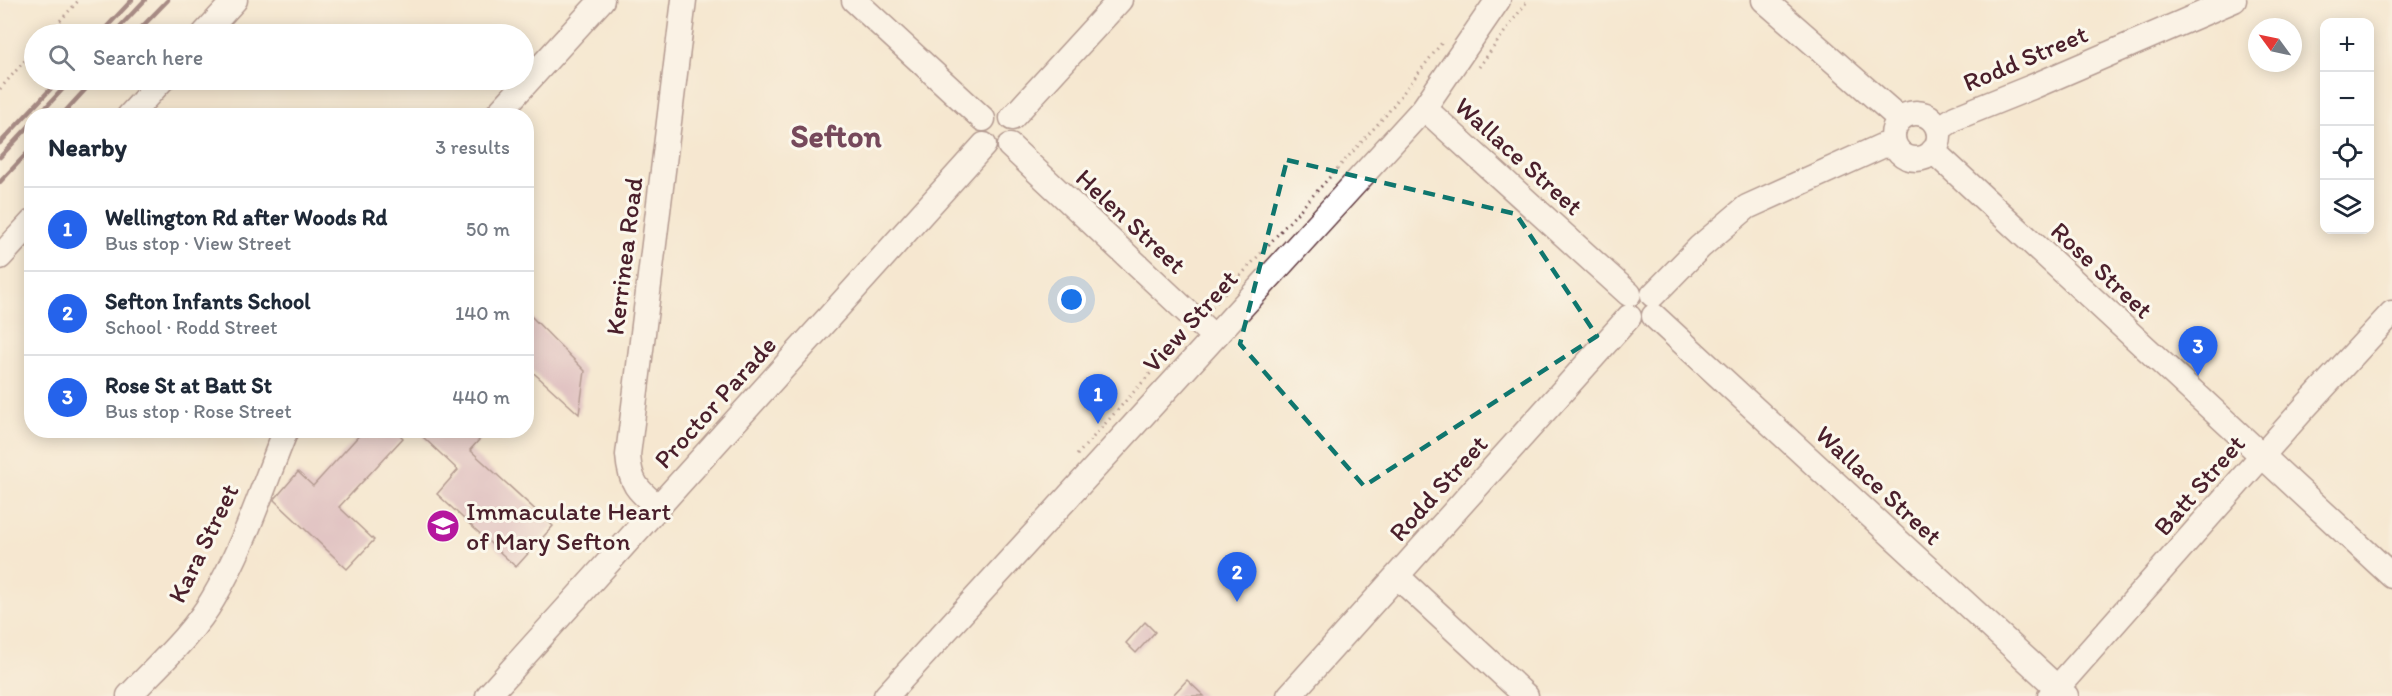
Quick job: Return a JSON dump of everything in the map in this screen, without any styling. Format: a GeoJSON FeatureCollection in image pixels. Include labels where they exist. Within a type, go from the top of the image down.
{"type":"FeatureCollection","features":[{"type":"Feature","properties":{"kind":"street"},"geometry":{"type":"LineString","coordinates":[[213,24],[235,0]]}},
{"type":"Feature","properties":{"kind":"street"},"geometry":{"type":"LineString","coordinates":[[534,74],[602,0]]}},
{"type":"Feature","properties":{"kind":"street","name":"Kerrinea Road"},"geometry":{"type":"LineString","coordinates":[[659,508],[641,493],[629,474],[628,455],[684,0]]}},
{"type":"Feature","properties":{"kind":"street"},"geometry":{"type":"LineString","coordinates":[[854,0],[983,119]]}},
{"type":"Feature","properties":{"kind":"street"},"geometry":{"type":"LineString","coordinates":[[1012,118],[1120,0]]}},
{"type":"Feature","properties":{"kind":"street","name":"View Street"},"geometry":{"type":"LineString","coordinates":[[886,696],[1206,330],[1424,108],[1498,0]]}},
{"type":"Feature","properties":{"kind":"street"},"geometry":{"type":"LineString","coordinates":[[1764,0],[1790,10],[1900,119]]}},
{"type":"Feature","properties":{"kind":"street","name":"Rodd Street"},"geometry":{"type":"LineString","coordinates":[[1936,140],[1956,118],[2234,0]]}},
{"type":"Feature","properties":{"kind":"street"},"geometry":{"type":"LineString","coordinates":[[136,108],[153,90]]}},
{"type":"Feature","properties":{"kind":"street"},"geometry":{"type":"LineString","coordinates":[[503,108],[520,90]]}},
{"type":"Feature","properties":{"kind":"street","name":"Wallace Street"},"geometry":{"type":"LineString","coordinates":[[1424,108],[2058,693]]}},
{"type":"Feature","properties":{"kind":"street"},"geometry":{"type":"LineString","coordinates":[[996,112],[1002,112],[1012,118],[1017,132],[1010,146],[994,150],[984,145],[978,134],[983,119],[996,112]]}},
{"type":"Feature","properties":{"kind":"street"},"geometry":{"type":"LineString","coordinates":[[1909,113],[1924,113],[1935,122],[1936,140],[1927,156],[1912,159],[1905,157],[1894,145],[1892,133],[1900,119],[1909,113]]}},
{"type":"Feature","properties":{"kind":"street","name":"Rose Street"},"geometry":{"type":"LineString","coordinates":[[1936,140],[2261,457],[2392,576]]}},
{"type":"Feature","properties":{"kind":"street","name":"Proctor Parade"},"geometry":{"type":"LineString","coordinates":[[488,696],[984,145]]}},
{"type":"Feature","properties":{"kind":"street","name":"Rodd Street"},"geometry":{"type":"LineString","coordinates":[[1289,696],[1641,306],[1700,247],[1747,207],[1882,146],[1894,145]]}},
{"type":"Feature","properties":{"kind":"street","name":"Helen Street"},"geometry":{"type":"LineString","coordinates":[[1010,146],[1206,330]]}},
{"type":"Feature","properties":{"kind":"street"},"geometry":{"type":"LineString","coordinates":[[0,257],[24,231]]}},
{"type":"Feature","properties":{"kind":"street","name":"Batt Street"},"geometry":{"type":"LineString","coordinates":[[2058,693],[2261,457],[2392,313]]}},
{"type":"Feature","properties":{"kind":"street","name":"Kara Street"},"geometry":{"type":"LineString","coordinates":[[129,696],[201,618],[213,600],[234,556],[283,438]]}},
{"type":"Feature","properties":{"kind":"street"},"geometry":{"type":"LineString","coordinates":[[1397,576],[1526,696]]}},
{"type":"Feature","properties":{"kind":"path"},"geometry":{"type":"LineString","coordinates":[[57,24],[79,0]]}},
{"type":"Feature","properties":{"kind":"path"},"geometry":{"type":"LineString","coordinates":[[1474,73],[1528,0]]}},
{"type":"Feature","properties":{"kind":"path"},"geometry":{"type":"LineString","coordinates":[[1072,460],[1206,330],[1386,115],[1448,34]]}},
{"type":"Feature","properties":{"kind":"path"},"geometry":{"type":"LineString","coordinates":[[0,89],[24,61]]}},
{"type":"Feature","properties":{"kind":"highlighted area"},"geometry":{"type":"Polygon","coordinates":[[[1287,160],[1516,214],[1597,336],[1364,486],[1240,344],[1287,160]]]}},
{"type":"Feature","properties":{"kind":"building"},"geometry":{"type":"Polygon","coordinates":[[[534,319],[585,371],[579,414],[534,373],[534,319]]]}},
{"type":"Feature","properties":{"kind":"building"},"geometry":{"type":"Polygon","coordinates":[[[357,438],[403,438],[339,507],[374,540],[347,569],[274,500],[298,472],[313,486],[357,438]]]}},
{"type":"Feature","properties":{"kind":"building"},"geometry":{"type":"Polygon","coordinates":[[[424,438],[481,438],[470,450],[553,526],[516,567],[437,494],[458,470],[424,438]]]}},
{"type":"Feature","properties":{"kind":"building"},"geometry":{"type":"Polygon","coordinates":[[[1145,622],[1155,632],[1136,653],[1126,643],[1145,622]]]}},
{"type":"Feature","properties":{"kind":"building"},"geometry":{"type":"Polygon","coordinates":[[[1187,680],[1204,696],[1172,696],[1187,680]]]}},
{"type":"Feature","properties":{"kind":"railway"},"geometry":{"type":"LineString","coordinates":[[109,24],[132,0]]}},
{"type":"Feature","properties":{"kind":"railway"},"geometry":{"type":"LineString","coordinates":[[122,24],[145,0]]}},
{"type":"Feature","properties":{"kind":"railway"},"geometry":{"type":"LineString","coordinates":[[145,24],[168,0]]}},
{"type":"Feature","properties":{"kind":"railway"},"geometry":{"type":"LineString","coordinates":[[33,108],[50,90]]}},
{"type":"Feature","properties":{"kind":"railway"},"geometry":{"type":"LineString","coordinates":[[45,108],[62,90]]}},
{"type":"Feature","properties":{"kind":"railway"},"geometry":{"type":"LineString","coordinates":[[68,108],[85,90]]}},
{"type":"Feature","properties":{"kind":"railway"},"geometry":{"type":"LineString","coordinates":[[0,143],[24,117]]}},
{"type":"Feature","properties":{"kind":"railway"},"geometry":{"type":"LineString","coordinates":[[0,157],[24,132]]}},
{"type":"Feature","properties":{"kind":"railway"},"geometry":{"type":"LineString","coordinates":[[0,182],[24,156]]}},
{"type":"Feature","properties":{"kind":"place","name":"Rose St at Batt St"},"geometry":{"type":"Point","coordinates":[2198,376]}},
{"type":"Feature","properties":{"kind":"place","name":"Wellington Rd after Woods Rd"},"geometry":{"type":"Point","coordinates":[1098,424]}},
{"type":"Feature","properties":{"kind":"place","name":"Immaculate Heart of Mary Sefton"},"geometry":{"type":"Point","coordinates":[443,526]}},
{"type":"Feature","properties":{"kind":"place","name":"Sefton Infants School"},"geometry":{"type":"Point","coordinates":[1237,602]}},
{"type":"Feature","properties":{"kind":"district","name":"Sefton"},"geometry":{"type":"Point","coordinates":[836,136]}}]}
